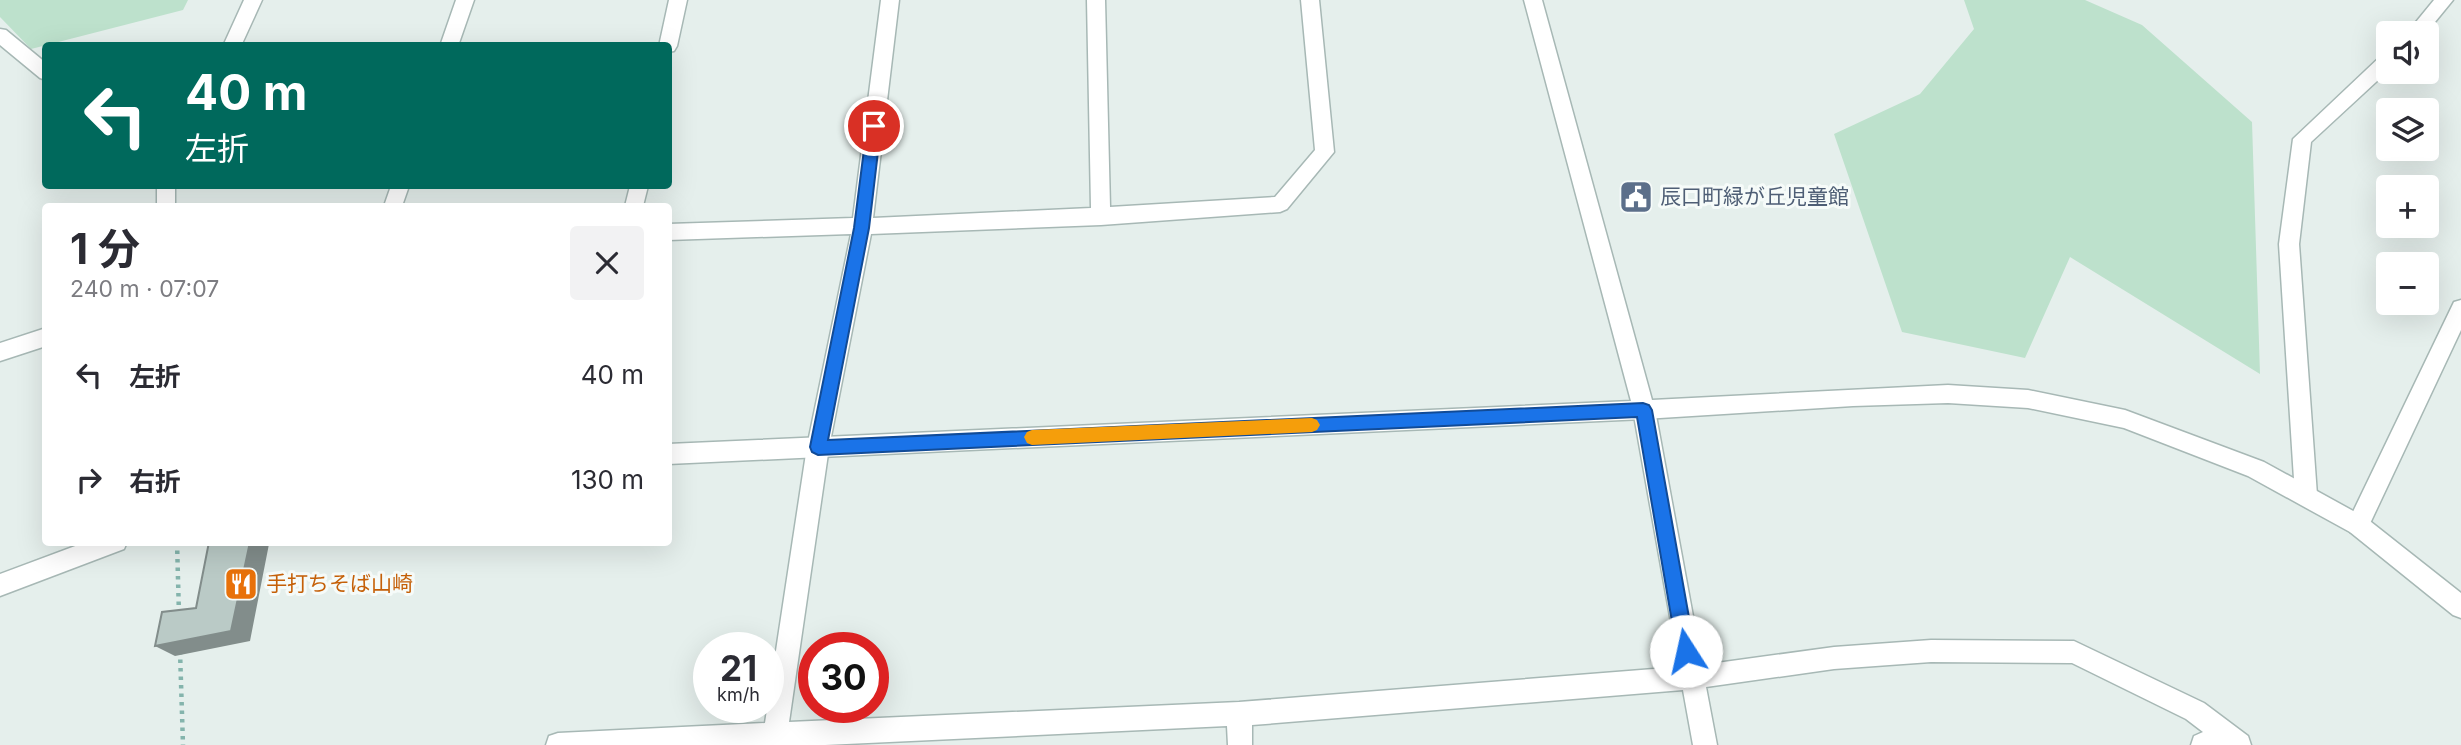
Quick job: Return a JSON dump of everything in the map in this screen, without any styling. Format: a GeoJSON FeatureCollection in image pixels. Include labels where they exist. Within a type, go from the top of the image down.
{"type":"FeatureCollection","features":[{"type":"Feature","properties":{"kind":"street"},"geometry":{"type":"LineString","coordinates":[[234,42],[253,0]]}},
{"type":"Feature","properties":{"kind":"street"},"geometry":{"type":"LineString","coordinates":[[450,42],[465,0]]}},
{"type":"Feature","properties":{"kind":"street"},"geometry":{"type":"LineString","coordinates":[[669,42],[678,0]]}},
{"type":"Feature","properties":{"kind":"street"},"geometry":{"type":"LineString","coordinates":[[775,735],[818,447],[862,228],[890,0]]}},
{"type":"Feature","properties":{"kind":"street"},"geometry":{"type":"LineString","coordinates":[[1096,0],[1101,217]]}},
{"type":"Feature","properties":{"kind":"street"},"geometry":{"type":"LineString","coordinates":[[672,232],[862,228],[1101,217],[1280,204],[1325,152],[1310,0]]}},
{"type":"Feature","properties":{"kind":"street"},"geometry":{"type":"LineString","coordinates":[[1533,0],[1643,410],[1705,745]]}},
{"type":"Feature","properties":{"kind":"street"},"geometry":{"type":"LineString","coordinates":[[2426,21],[2444,0]]}},
{"type":"Feature","properties":{"kind":"street"},"geometry":{"type":"LineString","coordinates":[[0,35],[42,70]]}},
{"type":"Feature","properties":{"kind":"street"},"geometry":{"type":"LineString","coordinates":[[2306,495],[2289,244],[2302,139],[2376,71]]}},
{"type":"Feature","properties":{"kind":"street"},"geometry":{"type":"LineString","coordinates":[[2358,525],[2461,308]]}},
{"type":"Feature","properties":{"kind":"street"},"geometry":{"type":"LineString","coordinates":[[0,352],[42,338]]}},
{"type":"Feature","properties":{"kind":"street"},"geometry":{"type":"LineString","coordinates":[[672,454],[1643,410],[1935,394],[2028,399],[2125,419],[2256,469],[2358,525],[2461,607]]}},
{"type":"Feature","properties":{"kind":"street"},"geometry":{"type":"LineString","coordinates":[[0,585],[105,546]]}},
{"type":"Feature","properties":{"kind":"street"},"geometry":{"type":"LineString","coordinates":[[558,745],[1239,713],[1691,678],[1834,658],[1931,651],[2074,652],[2195,711],[2222,741]]}},
{"type":"Feature","properties":{"kind":"street"},"geometry":{"type":"LineString","coordinates":[[1239,713],[1240,745]]}},
{"type":"Feature","properties":{"kind":"path"},"geometry":{"type":"LineString","coordinates":[[177,546],[179,624]]}},
{"type":"Feature","properties":{"kind":"path"},"geometry":{"type":"LineString","coordinates":[[180,637],[183,745]]}},
{"type":"Feature","properties":{"kind":"green space"},"geometry":{"type":"Polygon","coordinates":[[[0,0],[188,0],[183,10],[58,42],[42,42],[42,46],[31,49],[0,17],[0,0]]]}},
{"type":"Feature","properties":{"kind":"green space"},"geometry":{"type":"Polygon","coordinates":[[[1964,0],[2085,0],[2142,25],[2252,122],[2260,374],[2070,257],[2025,358],[1902,332],[1834,134],[1920,94],[1974,29],[1964,0]]]}},
{"type":"Feature","properties":{"kind":"building"},"geometry":{"type":"Polygon","coordinates":[[[208,546],[249,546],[231,631],[155,646],[162,612],[196,608],[208,546]]]}},
{"type":"Feature","properties":{"kind":"slow traffic"},"geometry":{"type":"LineString","coordinates":[[1032,437],[1312,425]]}},
{"type":"Feature","properties":{"kind":"place","name":"辰口町緑が丘児童館"},"geometry":{"type":"Point","coordinates":[1636,197]}},
{"type":"Feature","properties":{"kind":"place","name":"手打ちそば山崎"},"geometry":{"type":"Point","coordinates":[241,584]}},
{"type":"Feature","properties":{"kind":"route"},"geometry":{"type":"LineString","coordinates":[[874,126],[862,228],[818,447],[1643,410],[1686,651]]}}]}
